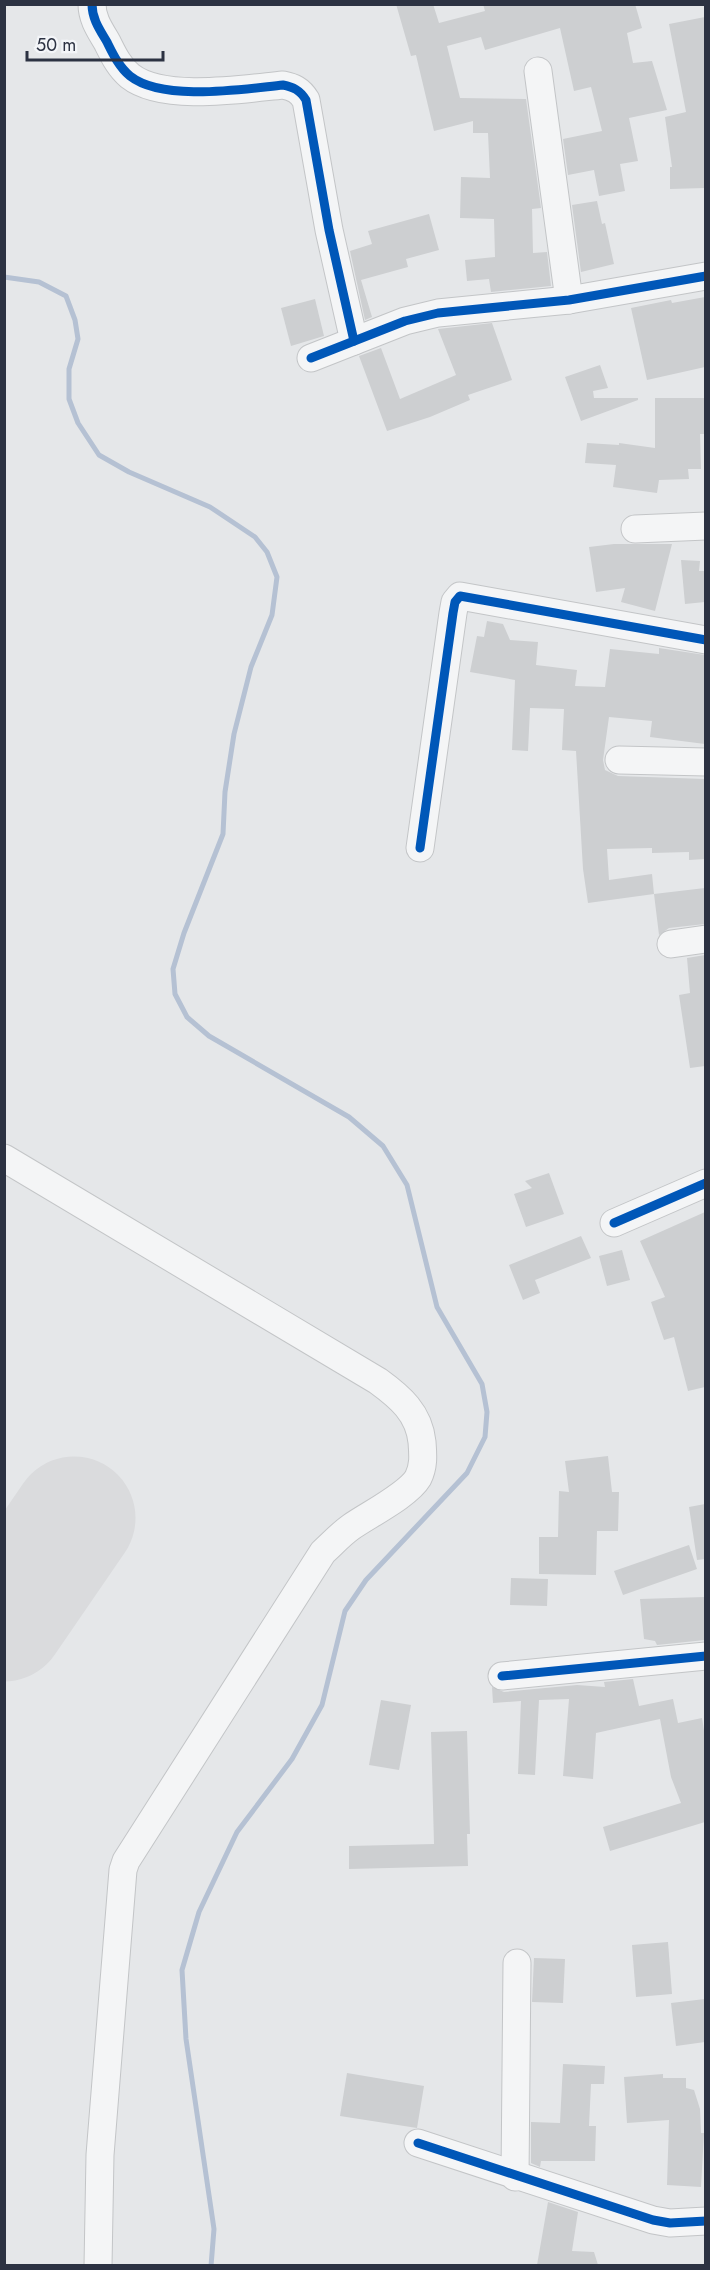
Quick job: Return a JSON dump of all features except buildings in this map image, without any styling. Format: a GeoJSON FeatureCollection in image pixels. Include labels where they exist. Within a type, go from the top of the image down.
{"type":"FeatureCollection","features":[{"type":"Feature","properties":{"kind":"street"},"geometry":{"type":"LineString","coordinates":[[92,4],[92,15],[118,62],[130,76],[149,87],[210,93],[283,85],[292,87],[302,94],[306,100],[329,230],[354,341]]}},
{"type":"Feature","properties":{"kind":"street"},"geometry":{"type":"LineString","coordinates":[[538,72],[569,300]]}},
{"type":"Feature","properties":{"kind":"street"},"geometry":{"type":"LineString","coordinates":[[311,358],[405,321],[438,313],[569,300],[705,276]]}},
{"type":"Feature","properties":{"kind":"street"},"geometry":{"type":"LineString","coordinates":[[635,529],[705,526]]}},
{"type":"Feature","properties":{"kind":"street"},"geometry":{"type":"LineString","coordinates":[[420,848],[453,613],[455,602],[460,596],[705,640]]}},
{"type":"Feature","properties":{"kind":"street"},"geometry":{"type":"LineString","coordinates":[[619,760],[705,762]]}},
{"type":"Feature","properties":{"kind":"street"},"geometry":{"type":"LineString","coordinates":[[671,944],[705,939]]}},
{"type":"Feature","properties":{"kind":"street"},"geometry":{"type":"LineString","coordinates":[[4,1158],[378,1381],[399,1396],[413,1412],[421,1434],[424,1461],[417,1479],[406,1491],[348,1529],[322,1552],[126,1860],[122,1882],[100,2156],[98,2265]]}},
{"type":"Feature","properties":{"kind":"street"},"geometry":{"type":"LineString","coordinates":[[614,1223],[705,1183]]}},
{"type":"Feature","properties":{"kind":"street"},"geometry":{"type":"LineString","coordinates":[[502,1676],[705,1656]]}},
{"type":"Feature","properties":{"kind":"street"},"geometry":{"type":"LineString","coordinates":[[515,2177],[518,1963]]}},
{"type":"Feature","properties":{"kind":"street"},"geometry":{"type":"LineString","coordinates":[[418,2143],[515,2177],[653,2220],[670,2223],[705,2221]]}},
{"type":"Feature","properties":{"kind":"waterway"},"geometry":{"type":"LineString","coordinates":[[4,277],[39,282],[66,296],[75,320],[78,339],[69,369],[69,399],[78,423],[99,455],[129,472],[210,507],[255,537],[267,552],[277,577],[272,615],[251,667],[234,734],[225,792],[223,834],[184,933],[173,969],[175,994],[187,1017],[209,1036],[349,1117],[383,1146],[407,1185],[437,1307],[482,1384],[487,1412],[485,1437],[467,1473],[366,1580],[345,1611],[322,1705],[292,1759],[237,1832],[199,1912],[182,1970],[186,2039],[214,2229],[211,2266]]}},
{"type":"Feature","properties":{"kind":"runway"},"geometry":{"type":"LineString","coordinates":[[4,1620],[74,1518]]}},
{"type":"Feature","properties":{"kind":"cycle path"},"geometry":{"type":"LineString","coordinates":[[92,4],[97,24],[117,60],[130,76],[144,84],[162,89],[204,92],[283,85],[296,90],[304,97],[329,230],[354,341]]}},
{"type":"Feature","properties":{"kind":"cycle path"},"geometry":{"type":"LineString","coordinates":[[311,358],[405,321],[438,313],[569,300],[706,276]]}},
{"type":"Feature","properties":{"kind":"cycle path"},"geometry":{"type":"LineString","coordinates":[[420,848],[453,613],[455,602],[460,596],[706,640]]}},
{"type":"Feature","properties":{"kind":"cycle path"},"geometry":{"type":"LineString","coordinates":[[614,1223],[706,1183]]}},
{"type":"Feature","properties":{"kind":"cycle path"},"geometry":{"type":"LineString","coordinates":[[502,1676],[706,1656]]}},
{"type":"Feature","properties":{"kind":"cycle path"},"geometry":{"type":"LineString","coordinates":[[418,2143],[653,2220],[670,2223],[706,2221]]}}]}
